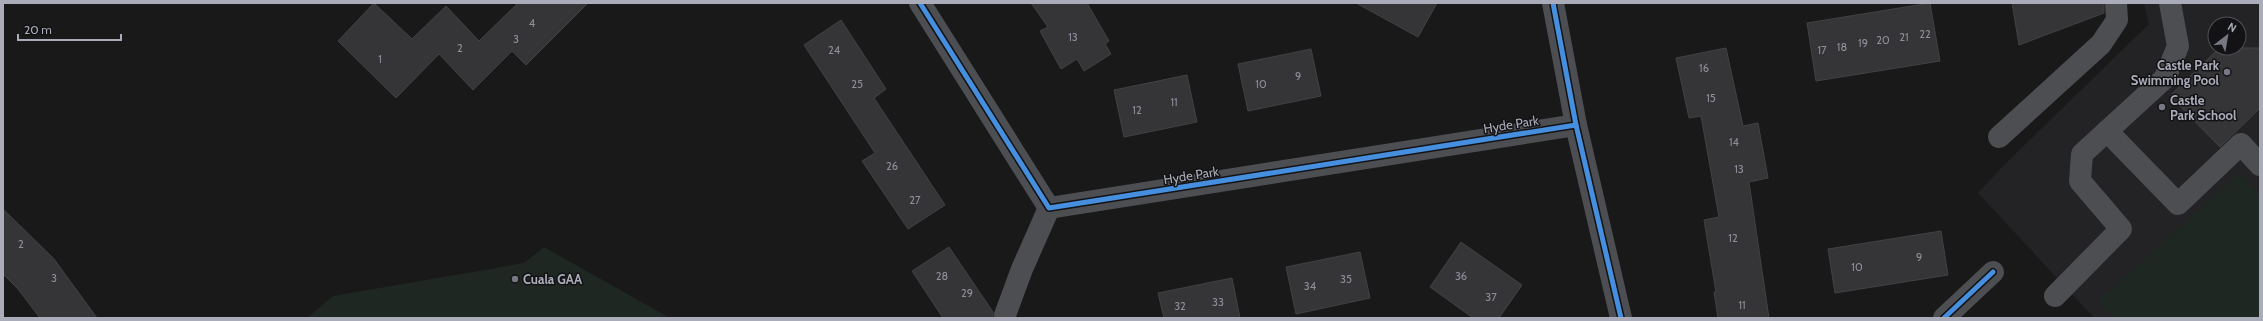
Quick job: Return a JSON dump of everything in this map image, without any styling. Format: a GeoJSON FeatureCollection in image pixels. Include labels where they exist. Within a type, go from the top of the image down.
{"type":"FeatureCollection","features":[{"type":"Feature","properties":{"kind":"street"},"geometry":{"type":"LineString","coordinates":[[920,3],[1049,208],[1022,269],[1005,315]]}},
{"type":"Feature","properties":{"kind":"street"},"geometry":{"type":"LineString","coordinates":[[1555,3],[1576,125],[1621,318]]}},
{"type":"Feature","properties":{"kind":"street"},"geometry":{"type":"LineString","coordinates":[[1999,137],[2101,44],[2117,20],[2116,3]]}},
{"type":"Feature","properties":{"kind":"street"},"geometry":{"type":"LineString","coordinates":[[2055,296],[2121,229],[2080,181],[2082,154],[2165,78],[2178,46],[2170,3]]}},
{"type":"Feature","properties":{"kind":"street","name":"Hyde Park"},"geometry":{"type":"LineString","coordinates":[[1049,208],[1576,125]]}},
{"type":"Feature","properties":{"kind":"street"},"geometry":{"type":"LineString","coordinates":[[2107,131],[2178,204],[2241,144],[2260,164]]}},
{"type":"Feature","properties":{"kind":"street"},"geometry":{"type":"LineString","coordinates":[[1944,318],[1993,272]]}},
{"type":"Feature","properties":{"kind":"shaded area","name":"Castle Park School"},"geometry":{"type":"Polygon","coordinates":[[[2144,3],[2260,3],[2260,318],[2094,318],[1978,193],[2003,166],[2149,24],[2144,3]]]}},
{"type":"Feature","properties":{"kind":"shaded area"},"geometry":{"type":"Polygon","coordinates":[[[2239,173],[2260,196],[2260,318],[2113,318],[2098,301],[2239,173]]]}},
{"type":"Feature","properties":{"kind":"shaded area","name":"Cuala GAA"},"geometry":{"type":"Polygon","coordinates":[[[544,247],[670,318],[307,318],[333,296],[524,263],[544,247]]]}},
{"type":"Feature","properties":{"kind":"building"},"geometry":{"type":"Polygon","coordinates":[[[374,3],[412,39],[446,6],[479,41],[518,3],[588,3],[526,65],[512,51],[473,90],[439,54],[396,98],[338,41],[374,3]]]}},
{"type":"Feature","properties":{"kind":"building"},"geometry":{"type":"Polygon","coordinates":[[[1031,3],[1087,3],[1109,41],[1105,44],[1111,54],[1084,71],[1077,59],[1061,69],[1040,31],[1048,27],[1031,3]]]}},
{"type":"Feature","properties":{"kind":"building"},"geometry":{"type":"Polygon","coordinates":[[[1356,3],[1437,3],[1418,37],[1356,3]]]}},
{"type":"Feature","properties":{"kind":"building"},"geometry":{"type":"Polygon","coordinates":[[[1930,3],[1940,61],[1816,81],[1807,23],[1930,3]]]}},
{"type":"Feature","properties":{"kind":"building"},"geometry":{"type":"Polygon","coordinates":[[[2012,3],[2104,3],[2104,13],[2019,45],[2012,3]]]}},
{"type":"Feature","properties":{"kind":"building"},"geometry":{"type":"Polygon","coordinates":[[[841,20],[886,89],[874,98],[945,205],[908,229],[862,161],[875,153],[804,45],[841,20]]]}},
{"type":"Feature","properties":{"kind":"building"},"geometry":{"type":"Polygon","coordinates":[[[1726,48],[1743,126],[1758,123],[1768,178],[1749,182],[1769,318],[1718,318],[1714,292],[1716,292],[1704,220],[1719,217],[1701,116],[1689,118],[1676,58],[1726,48]]]}},
{"type":"Feature","properties":{"kind":"building","name":"Castle Park Swimming Pool"},"geometry":{"type":"Polygon","coordinates":[[[2247,48],[2260,48],[2260,108],[2220,147],[2170,96],[2211,56],[2247,56],[2247,48]]]}},
{"type":"Feature","properties":{"kind":"building"},"geometry":{"type":"Polygon","coordinates":[[[1311,49],[1321,96],[1248,111],[1238,64],[1311,49]]]}},
{"type":"Feature","properties":{"kind":"building"},"geometry":{"type":"Polygon","coordinates":[[[1187,75],[1197,122],[1124,137],[1114,90],[1187,75]]]}},
{"type":"Feature","properties":{"kind":"building"},"geometry":{"type":"Polygon","coordinates":[[[3,209],[54,259],[97,318],[40,318],[18,289],[3,274],[3,209]]]}},
{"type":"Feature","properties":{"kind":"building"},"geometry":{"type":"Polygon","coordinates":[[[1941,231],[1948,275],[1835,293],[1828,249],[1941,231]]]}},
{"type":"Feature","properties":{"kind":"building"},"geometry":{"type":"Polygon","coordinates":[[[1461,242],[1522,285],[1499,318],[1473,318],[1430,287],[1461,242]]]}},
{"type":"Feature","properties":{"kind":"building"},"geometry":{"type":"Polygon","coordinates":[[[949,247],[993,312],[993,318],[943,318],[912,271],[949,247]]]}},
{"type":"Feature","properties":{"kind":"building"},"geometry":{"type":"Polygon","coordinates":[[[1360,252],[1370,298],[1296,314],[1286,267],[1360,252]]]}},
{"type":"Feature","properties":{"kind":"building"},"geometry":{"type":"Polygon","coordinates":[[[1232,278],[1240,318],[1164,318],[1158,293],[1232,278]]]}},
{"type":"Feature","properties":{"kind":"cycle path"},"geometry":{"type":"LineString","coordinates":[[920,3],[1049,208],[1576,125]]}},
{"type":"Feature","properties":{"kind":"cycle path"},"geometry":{"type":"LineString","coordinates":[[1553,3],[1576,125],[1621,318]]}},
{"type":"Feature","properties":{"kind":"cycle path"},"geometry":{"type":"LineString","coordinates":[[1944,318],[1993,272]]}},
{"type":"Feature","properties":{"kind":"place","name":"Castle Park Swimming Pool"},"geometry":{"type":"Point","coordinates":[2227,72]}},
{"type":"Feature","properties":{"kind":"place","name":"Castle Park School"},"geometry":{"type":"Point","coordinates":[2162,107]}},
{"type":"Feature","properties":{"kind":"place","name":"Cuala GAA"},"geometry":{"type":"Point","coordinates":[515,279]}}]}
